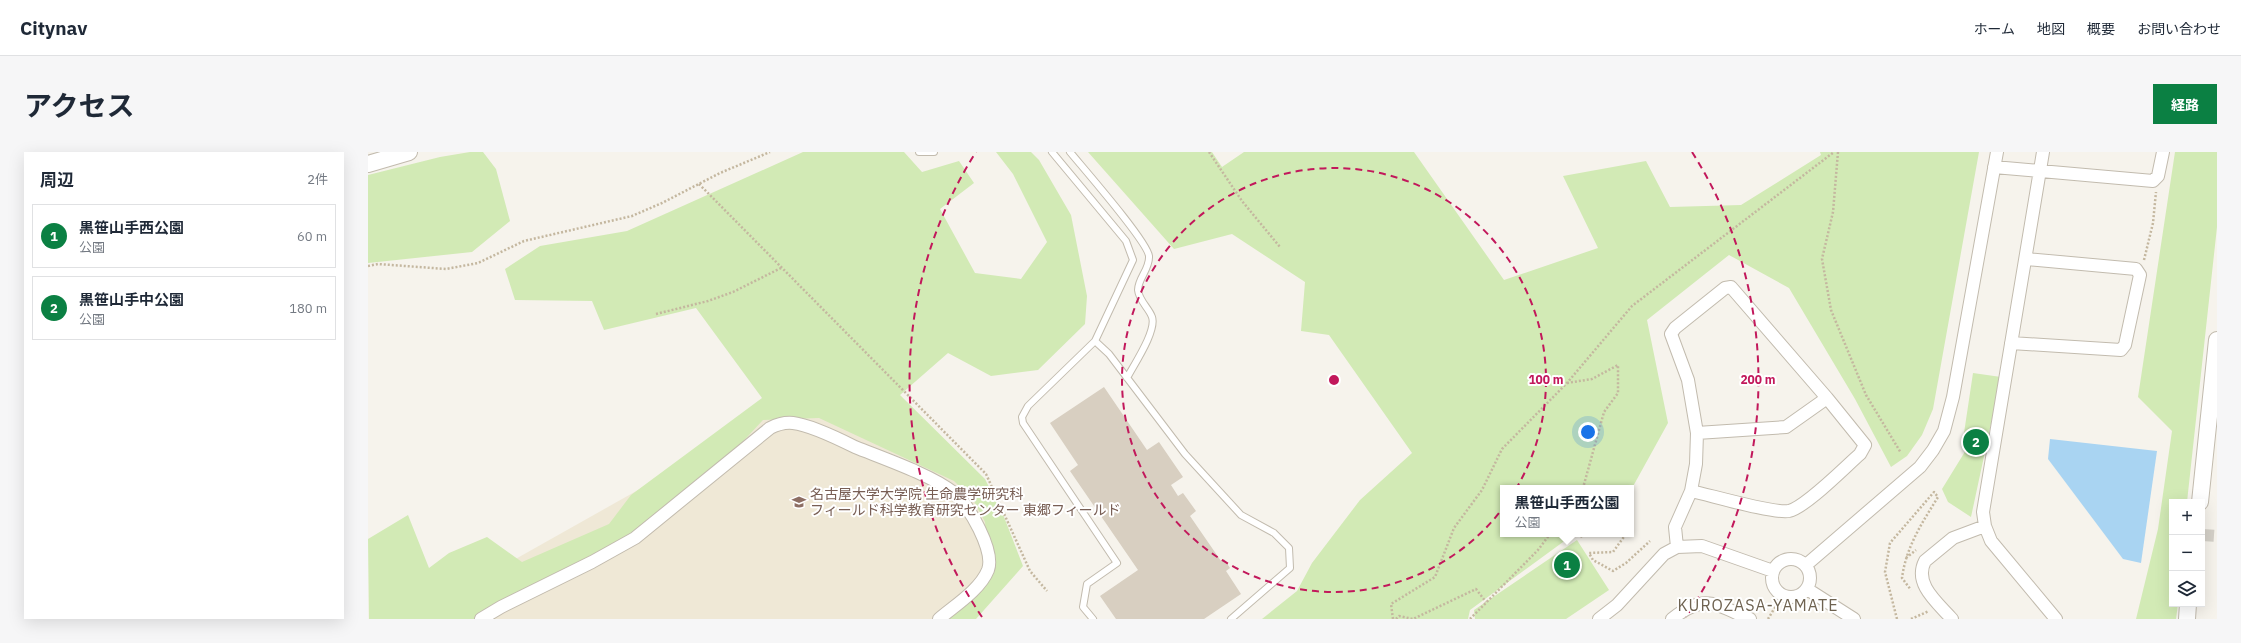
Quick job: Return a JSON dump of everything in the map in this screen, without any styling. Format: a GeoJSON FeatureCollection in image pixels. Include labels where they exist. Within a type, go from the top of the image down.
{"type":"FeatureCollection","features":[{"type":"Feature","properties":{"kind":"street"},"geometry":{"type":"LineString","coordinates":[[368,164],[409,152]]}},
{"type":"Feature","properties":{"kind":"street"},"geometry":{"type":"LineString","coordinates":[[1806,565],[1915,471],[1933,450],[1944,431],[1954,389],[1997,152]]}},
{"type":"Feature","properties":{"kind":"street"},"geometry":{"type":"LineString","coordinates":[[2043,152],[2027,259],[1984,498],[1985,526],[1995,547],[2056,619]]}},
{"type":"Feature","properties":{"kind":"street"},"geometry":{"type":"LineString","coordinates":[[1994,167],[2150,182],[2155,180],[2158,176],[2163,152]]}},
{"type":"Feature","properties":{"kind":"street"},"geometry":{"type":"LineString","coordinates":[[2011,343],[2121,350],[2125,345],[2139,272],[2136,269],[2027,259]]}},
{"type":"Feature","properties":{"kind":"street"},"geometry":{"type":"LineString","coordinates":[[1677,547],[1675,527],[1691,490],[1696,464],[1698,432],[1688,380],[1671,334],[1675,328],[1728,287],[1733,288],[1827,398],[1864,443],[1864,449],[1797,508],[1790,511],[1778,511],[1691,490]]}},
{"type":"Feature","properties":{"kind":"street"},"geometry":{"type":"LineString","coordinates":[[2200,499],[2217,340]]}},
{"type":"Feature","properties":{"kind":"street"},"geometry":{"type":"LineString","coordinates":[[1698,432],[1786,427],[1797,421],[1827,398]]}},
{"type":"Feature","properties":{"kind":"street"},"geometry":{"type":"LineString","coordinates":[[480,619],[501,606],[592,562],[635,538],[770,428],[781,423],[795,423],[831,436],[923,476],[953,492],[967,507],[989,556],[988,567],[982,579],[972,590],[938,619]]}},
{"type":"Feature","properties":{"kind":"street"},"geometry":{"type":"LineString","coordinates":[[1952,619],[1934,599],[1921,579],[1923,566],[1926,561],[1953,538],[1985,526]]}},
{"type":"Feature","properties":{"kind":"street"},"geometry":{"type":"LineString","coordinates":[[1599,619],[1617,605],[1664,554],[1677,547],[1702,546],[1773,571]]}},
{"type":"Feature","properties":{"kind":"street"},"geometry":{"type":"LineString","coordinates":[[1789,558],[1796,559],[1806,565],[1810,578],[1806,589],[1797,596],[1783,594],[1775,588],[1773,582],[1773,571],[1778,564],[1789,558]]}},
{"type":"Feature","properties":{"kind":"street"},"geometry":{"type":"LineString","coordinates":[[1806,589],[1854,619]]}},
{"type":"Feature","properties":{"kind":"street"},"geometry":{"type":"LineString","coordinates":[[1672,619],[1690,606],[1701,603],[1717,605],[1750,619]]}},
{"type":"Feature","properties":{"kind":"street"},"geometry":{"type":"LineString","coordinates":[[2187,619],[2188,607]]}},
{"type":"Feature","properties":{"kind":"lane"},"geometry":{"type":"LineString","coordinates":[[919,152],[934,152]]}},
{"type":"Feature","properties":{"kind":"lane"},"geometry":{"type":"LineString","coordinates":[[1052,152],[1126,241],[1132,255],[1132,265],[1095,341],[1028,406],[1022,417],[1023,423],[1117,563],[1087,584],[1083,607],[1093,619]]}},
{"type":"Feature","properties":{"kind":"lane"},"geometry":{"type":"LineString","coordinates":[[1070,152],[1139,237],[1148,253],[1148,265],[1138,288],[1139,295],[1152,317],[1152,323],[1147,341],[1127,378]]}},
{"type":"Feature","properties":{"kind":"lane"},"geometry":{"type":"LineString","coordinates":[[1095,341],[1109,354],[1185,454],[1241,515],[1274,533],[1289,548],[1290,568],[1231,619]]}},
{"type":"Feature","properties":{"kind":"path"},"geometry":{"type":"LineString","coordinates":[[368,266],[378,264],[446,269],[478,263],[524,242],[632,216],[662,204],[698,184],[770,152]]}},
{"type":"Feature","properties":{"kind":"path"},"geometry":{"type":"LineString","coordinates":[[1208,152],[1242,201],[1280,247]]}},
{"type":"Feature","properties":{"kind":"path"},"geometry":{"type":"LineString","coordinates":[[1486,602],[1476,589],[1453,602],[1413,619],[1400,616],[1395,619],[1392,604],[1435,577],[1454,528],[1482,490],[1502,449],[1567,383],[1632,306],[1834,152]]}},
{"type":"Feature","properties":{"kind":"path"},"geometry":{"type":"LineString","coordinates":[[1838,152],[1833,212],[1822,259],[1831,310],[1866,395],[1901,454]]}},
{"type":"Feature","properties":{"kind":"path"},"geometry":{"type":"LineString","coordinates":[[2139,272],[2143,264],[2153,223],[2156,193],[2155,180]]}},
{"type":"Feature","properties":{"kind":"path"},"geometry":{"type":"LineString","coordinates":[[698,184],[986,474],[1030,571],[1047,591]]}},
{"type":"Feature","properties":{"kind":"path"},"geometry":{"type":"LineString","coordinates":[[656,314],[708,301],[734,292],[781,268]]}},
{"type":"Feature","properties":{"kind":"path"},"geometry":{"type":"LineString","coordinates":[[1567,383],[1592,379],[1618,365],[1618,393],[1604,412],[1584,485]]}},
{"type":"Feature","properties":{"kind":"path"},"geometry":{"type":"LineString","coordinates":[[1897,619],[1885,572],[1890,543],[1934,492],[1938,497],[1915,536],[1904,560],[1902,578],[1912,591]]}},
{"type":"Feature","properties":{"kind":"path"},"geometry":{"type":"LineString","coordinates":[[1470,619],[1538,550],[1548,537]]}},
{"type":"Feature","properties":{"kind":"path"},"geometry":{"type":"LineString","coordinates":[[1624,537],[1613,552],[1589,553],[1593,560],[1613,570],[1626,563],[1650,541]]}},
{"type":"Feature","properties":{"kind":"path"},"geometry":{"type":"LineString","coordinates":[[1768,619],[1783,594]]}},
{"type":"Feature","properties":{"kind":"shaded area","name":"名古屋大学大学院 生命農学研究科 フィールド科学教育研究センター 東郷フィールド"},"geometry":{"type":"Polygon","coordinates":[[[805,396],[969,480],[994,523],[993,585],[953,619],[409,619],[805,396]]]}},
{"type":"Feature","properties":{"kind":"green space"},"geometry":{"type":"Polygon","coordinates":[[[470,152],[483,152],[496,169],[510,221],[472,252],[368,263],[368,175],[440,157],[470,152]]]}},
{"type":"Feature","properties":{"kind":"green space"},"geometry":{"type":"Polygon","coordinates":[[[803,152],[904,152],[922,172],[959,161],[974,183],[940,209],[975,273],[1021,279],[1047,242],[1013,174],[996,152],[1031,152],[1039,160],[1071,215],[1087,296],[1085,324],[1038,370],[991,376],[948,353],[900,395],[985,479],[1004,517],[1023,566],[976,619],[949,619],[989,576],[985,522],[974,501],[954,481],[819,418],[763,420],[721,465],[629,545],[480,619],[369,619],[368,539],[408,515],[429,568],[449,553],[487,537],[522,562],[609,524],[631,495],[762,398],[696,308],[604,330],[592,301],[515,300],[505,269],[540,246],[627,231],[803,152]]]}},
{"type":"Feature","properties":{"kind":"green space"},"geometry":{"type":"Polygon","coordinates":[[[1088,152],[1212,152],[1222,167],[1244,152],[1414,152],[1504,280],[1598,248],[1563,176],[1646,161],[1670,207],[1741,205],[1821,155],[1820,152],[1979,152],[1933,409],[1922,435],[1907,456],[1891,467],[1855,399],[1789,288],[1729,255],[1647,320],[1668,423],[1634,485],[1500,485],[1500,537],[1570,537],[1470,610],[1468,619],[1262,619],[1297,591],[1312,563],[1360,500],[1412,453],[1329,335],[1301,331],[1305,282],[1232,234],[1174,249],[1088,152]]]}},
{"type":"Feature","properties":{"kind":"green space"},"geometry":{"type":"Polygon","coordinates":[[[2175,152],[2217,152],[2217,227],[2187,499],[2169,499],[2169,607],[2178,607],[2176,619],[2136,619],[2158,529],[2172,431],[2138,397],[2175,152]]]}},
{"type":"Feature","properties":{"kind":"green space"},"geometry":{"type":"Polygon","coordinates":[[[1973,373],[2001,377],[1971,517],[1948,502],[1942,489],[1966,450],[1964,433],[1973,373]]]}},
{"type":"Feature","properties":{"kind":"green space"},"geometry":{"type":"Polygon","coordinates":[[[1577,540],[1609,590],[1566,619],[1475,619],[1474,610],[1577,540]]]}},
{"type":"Feature","properties":{"kind":"water"},"geometry":{"type":"Polygon","coordinates":[[[2050,439],[2157,451],[2141,563],[2123,559],[2048,459],[2050,439]]]}},
{"type":"Feature","properties":{"kind":"building"},"geometry":{"type":"Polygon","coordinates":[[[1104,387],[1147,450],[1159,442],[1183,477],[1171,485],[1178,496],[1183,493],[1196,511],[1190,516],[1221,561],[1224,559],[1230,568],[1226,571],[1241,594],[1204,619],[1116,619],[1100,596],[1138,570],[1070,471],[1078,465],[1050,423],[1104,387]]]}},
{"type":"Feature","properties":{"kind":"tunnel"},"geometry":{"type":"LineString","coordinates":[[2205,535],[2217,536]]}},
{"type":"Feature","properties":{"kind":"place","name":"黒笹山手中公園"},"geometry":{"type":"Point","coordinates":[1976,442]}},
{"type":"Feature","properties":{"kind":"place","name":"名古屋大学大学院 生命農学研究科 フィールド科学教育研究センター 東郷フィールド"},"geometry":{"type":"Point","coordinates":[799,502]}},
{"type":"Feature","properties":{"kind":"place","name":"黒笹山手西公園"},"geometry":{"type":"Point","coordinates":[1567,565]}},
{"type":"Feature","properties":{"kind":"district","name":"KUROZASA-YAMATE"},"geometry":{"type":"Point","coordinates":[1758,605]}}]}
